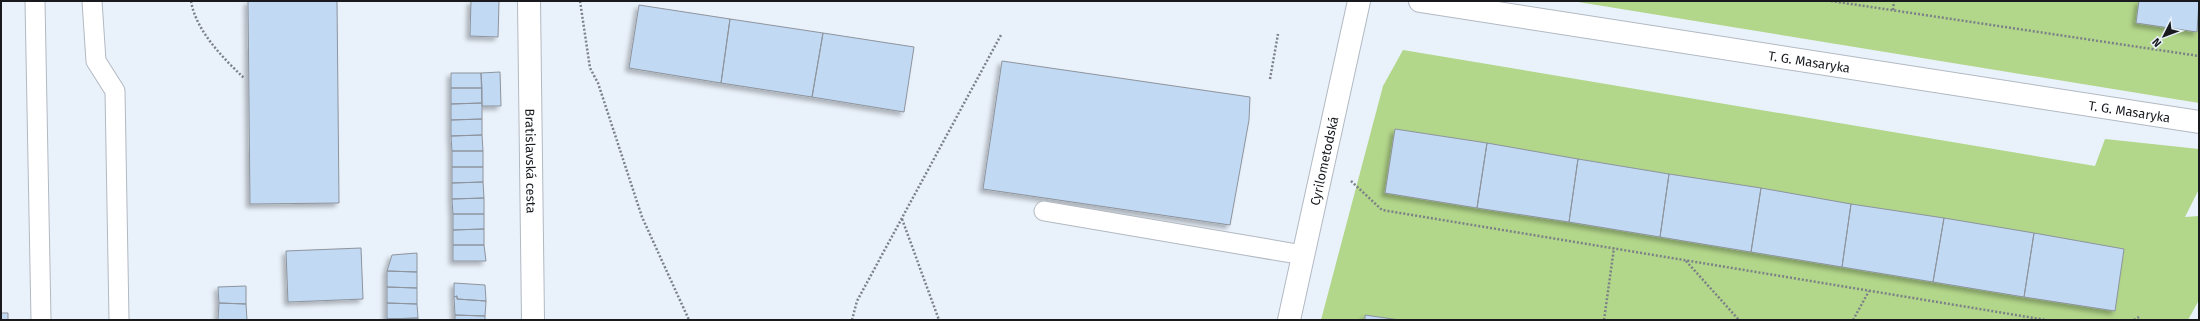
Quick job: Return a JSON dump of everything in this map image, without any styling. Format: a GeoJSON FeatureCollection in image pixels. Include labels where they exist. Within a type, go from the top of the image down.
{"type":"FeatureCollection","features":[{"type":"Feature","properties":{"kind":"street","name":"Bratislavská cesta"},"geometry":{"type":"LineString","coordinates":[[529,1],[533,320]]}},
{"type":"Feature","properties":{"kind":"street","name":"Cyrilometodská"},"geometry":{"type":"LineString","coordinates":[[1289,320],[1359,1]]}},
{"type":"Feature","properties":{"kind":"street","name":"T. G. Masaryka"},"geometry":{"type":"LineString","coordinates":[[1420,1],[2199,122]]}},
{"type":"Feature","properties":{"kind":"lane"},"geometry":{"type":"LineString","coordinates":[[35,1],[41,320]]}},
{"type":"Feature","properties":{"kind":"lane"},"geometry":{"type":"LineString","coordinates":[[92,1],[96,61],[115,91],[119,320]]}},
{"type":"Feature","properties":{"kind":"lane"},"geometry":{"type":"LineString","coordinates":[[1044,211],[1303,255]]}},
{"type":"Feature","properties":{"kind":"path"},"geometry":{"type":"LineString","coordinates":[[191,1],[192,11],[210,41],[244,78]]}},
{"type":"Feature","properties":{"kind":"path"},"geometry":{"type":"LineString","coordinates":[[580,1],[590,68],[598,83],[642,217],[689,320]]}},
{"type":"Feature","properties":{"kind":"path"},"geometry":{"type":"LineString","coordinates":[[1831,1],[2199,56]]}},
{"type":"Feature","properties":{"kind":"path"},"geometry":{"type":"LineString","coordinates":[[1893,10],[1894,1]]}},
{"type":"Feature","properties":{"kind":"path"},"geometry":{"type":"LineString","coordinates":[[1270,79],[1278,34]]}},
{"type":"Feature","properties":{"kind":"path"},"geometry":{"type":"LineString","coordinates":[[852,320],[857,302],[1001,35]]}},
{"type":"Feature","properties":{"kind":"path"},"geometry":{"type":"LineString","coordinates":[[1351,181],[1382,210],[2046,320]]}},
{"type":"Feature","properties":{"kind":"path"},"geometry":{"type":"LineString","coordinates":[[902,219],[939,320]]}},
{"type":"Feature","properties":{"kind":"path"},"geometry":{"type":"LineString","coordinates":[[1604,320],[1614,248]]}},
{"type":"Feature","properties":{"kind":"path"},"geometry":{"type":"LineString","coordinates":[[1685,260],[1739,320]]}},
{"type":"Feature","properties":{"kind":"path"},"geometry":{"type":"LineString","coordinates":[[1853,320],[1869,291]]}},
{"type":"Feature","properties":{"kind":"path"},"geometry":{"type":"LineString","coordinates":[[2134,320],[2139,317]]}},
{"type":"Feature","properties":{"kind":"green space"},"geometry":{"type":"Polygon","coordinates":[[[1572,1],[2199,1],[2199,103],[1572,1]]]}},
{"type":"Feature","properties":{"kind":"green space"},"geometry":{"type":"Polygon","coordinates":[[[1403,50],[2095,166],[2105,139],[2199,149],[2199,189],[2185,217],[2199,216],[2199,300],[2188,320],[1321,320],[1383,86],[1403,50]]]}},
{"type":"Feature","properties":{"kind":"building"},"geometry":{"type":"Polygon","coordinates":[[[248,1],[337,1],[339,203],[250,204],[248,1]]]}},
{"type":"Feature","properties":{"kind":"building"},"geometry":{"type":"Polygon","coordinates":[[[471,1],[499,1],[498,37],[470,36],[471,1]]]}},
{"type":"Feature","properties":{"kind":"building"},"geometry":{"type":"Polygon","coordinates":[[[2139,1],[2199,1],[2197,32],[2136,23],[2139,1]]]}},
{"type":"Feature","properties":{"kind":"building"},"geometry":{"type":"Polygon","coordinates":[[[639,5],[730,19],[721,83],[629,68],[639,5]]]}},
{"type":"Feature","properties":{"kind":"building"},"geometry":{"type":"Polygon","coordinates":[[[730,19],[823,33],[812,97],[721,83],[730,19]]]}},
{"type":"Feature","properties":{"kind":"building"},"geometry":{"type":"Polygon","coordinates":[[[823,33],[914,47],[904,112],[812,97],[823,33]]]}},
{"type":"Feature","properties":{"kind":"building"},"geometry":{"type":"Polygon","coordinates":[[[1002,61],[1250,97],[1249,120],[1230,225],[983,189],[1002,61]]]}},
{"type":"Feature","properties":{"kind":"building"},"geometry":{"type":"Polygon","coordinates":[[[500,72],[501,106],[482,106],[481,73],[500,72]]]}},
{"type":"Feature","properties":{"kind":"building"},"geometry":{"type":"Polygon","coordinates":[[[451,73],[481,73],[482,88],[451,88],[451,73]]]}},
{"type":"Feature","properties":{"kind":"building"},"geometry":{"type":"Polygon","coordinates":[[[451,88],[482,88],[482,103],[451,104],[451,88]]]}},
{"type":"Feature","properties":{"kind":"building"},"geometry":{"type":"Polygon","coordinates":[[[482,103],[482,119],[451,120],[451,104],[482,103]]]}},
{"type":"Feature","properties":{"kind":"building"},"geometry":{"type":"Polygon","coordinates":[[[482,119],[482,135],[451,136],[451,120],[482,119]]]}},
{"type":"Feature","properties":{"kind":"building"},"geometry":{"type":"Polygon","coordinates":[[[1395,129],[1487,143],[1477,208],[1385,193],[1395,129]]]}},
{"type":"Feature","properties":{"kind":"building"},"geometry":{"type":"Polygon","coordinates":[[[482,135],[483,151],[452,151],[451,136],[482,135]]]}},
{"type":"Feature","properties":{"kind":"building"},"geometry":{"type":"Polygon","coordinates":[[[1487,143],[1578,159],[1569,222],[1477,208],[1487,143]]]}},
{"type":"Feature","properties":{"kind":"building"},"geometry":{"type":"Polygon","coordinates":[[[452,151],[483,151],[483,167],[452,167],[452,151]]]}},
{"type":"Feature","properties":{"kind":"building"},"geometry":{"type":"Polygon","coordinates":[[[1578,159],[1669,174],[1660,237],[1569,222],[1578,159]]]}},
{"type":"Feature","properties":{"kind":"building"},"geometry":{"type":"Polygon","coordinates":[[[452,167],[483,167],[483,182],[452,183],[452,167]]]}},
{"type":"Feature","properties":{"kind":"building"},"geometry":{"type":"Polygon","coordinates":[[[1669,174],[1761,188],[1751,252],[1660,237],[1669,174]]]}},
{"type":"Feature","properties":{"kind":"building"},"geometry":{"type":"Polygon","coordinates":[[[483,182],[484,198],[452,199],[452,183],[483,182]]]}},
{"type":"Feature","properties":{"kind":"building"},"geometry":{"type":"Polygon","coordinates":[[[1761,188],[1851,204],[1842,267],[1751,252],[1761,188]]]}},
{"type":"Feature","properties":{"kind":"building"},"geometry":{"type":"Polygon","coordinates":[[[484,198],[484,214],[453,214],[452,199],[484,198]]]}},
{"type":"Feature","properties":{"kind":"building"},"geometry":{"type":"Polygon","coordinates":[[[1851,204],[1944,218],[1933,282],[1842,267],[1851,204]]]}},
{"type":"Feature","properties":{"kind":"building"},"geometry":{"type":"Polygon","coordinates":[[[453,214],[484,214],[484,229],[453,230],[453,214]]]}},
{"type":"Feature","properties":{"kind":"building"},"geometry":{"type":"Polygon","coordinates":[[[1944,218],[2034,233],[2024,297],[1933,282],[1944,218]]]}},
{"type":"Feature","properties":{"kind":"building"},"geometry":{"type":"Polygon","coordinates":[[[484,229],[484,245],[453,245],[453,230],[484,229]]]}},
{"type":"Feature","properties":{"kind":"building"},"geometry":{"type":"Polygon","coordinates":[[[2034,233],[2124,249],[2115,311],[2024,297],[2034,233]]]}},
{"type":"Feature","properties":{"kind":"building"},"geometry":{"type":"Polygon","coordinates":[[[453,245],[484,245],[486,261],[453,261],[453,245]]]}},
{"type":"Feature","properties":{"kind":"building"},"geometry":{"type":"Polygon","coordinates":[[[361,248],[363,299],[288,302],[286,251],[361,248]]]}},
{"type":"Feature","properties":{"kind":"building"},"geometry":{"type":"Polygon","coordinates":[[[417,253],[417,272],[387,271],[392,255],[417,253]]]}},
{"type":"Feature","properties":{"kind":"building"},"geometry":{"type":"Polygon","coordinates":[[[387,271],[417,272],[417,288],[387,287],[387,271]]]}},
{"type":"Feature","properties":{"kind":"building"},"geometry":{"type":"Polygon","coordinates":[[[454,283],[485,285],[486,301],[457,299],[457,296],[454,297],[454,283]]]}},
{"type":"Feature","properties":{"kind":"building"},"geometry":{"type":"Polygon","coordinates":[[[246,286],[246,304],[219,303],[218,287],[246,286]]]}},
{"type":"Feature","properties":{"kind":"building"},"geometry":{"type":"Polygon","coordinates":[[[387,287],[417,288],[417,304],[387,303],[387,287]]]}},
{"type":"Feature","properties":{"kind":"building"},"geometry":{"type":"Polygon","coordinates":[[[457,296],[457,299],[486,301],[485,316],[455,315],[454,297],[457,296]]]}},
{"type":"Feature","properties":{"kind":"building"},"geometry":{"type":"Polygon","coordinates":[[[219,303],[246,304],[247,320],[218,320],[219,303]]]}},
{"type":"Feature","properties":{"kind":"building"},"geometry":{"type":"Polygon","coordinates":[[[387,303],[417,304],[418,318],[387,319],[387,303]]]}},
{"type":"Feature","properties":{"kind":"building"},"geometry":{"type":"Polygon","coordinates":[[[1,313],[8,313],[8,320],[1,320],[1,313]]]}},
{"type":"Feature","properties":{"kind":"building"},"geometry":{"type":"Polygon","coordinates":[[[455,315],[485,316],[485,320],[455,320],[455,315]]]}},
{"type":"Feature","properties":{"kind":"building"},"geometry":{"type":"Polygon","coordinates":[[[1365,315],[1400,320],[1365,320],[1365,315]]]}},
{"type":"Feature","properties":{"kind":"building"},"geometry":{"type":"Polygon","coordinates":[[[418,318],[418,320],[387,319],[418,318]]]}}]}
